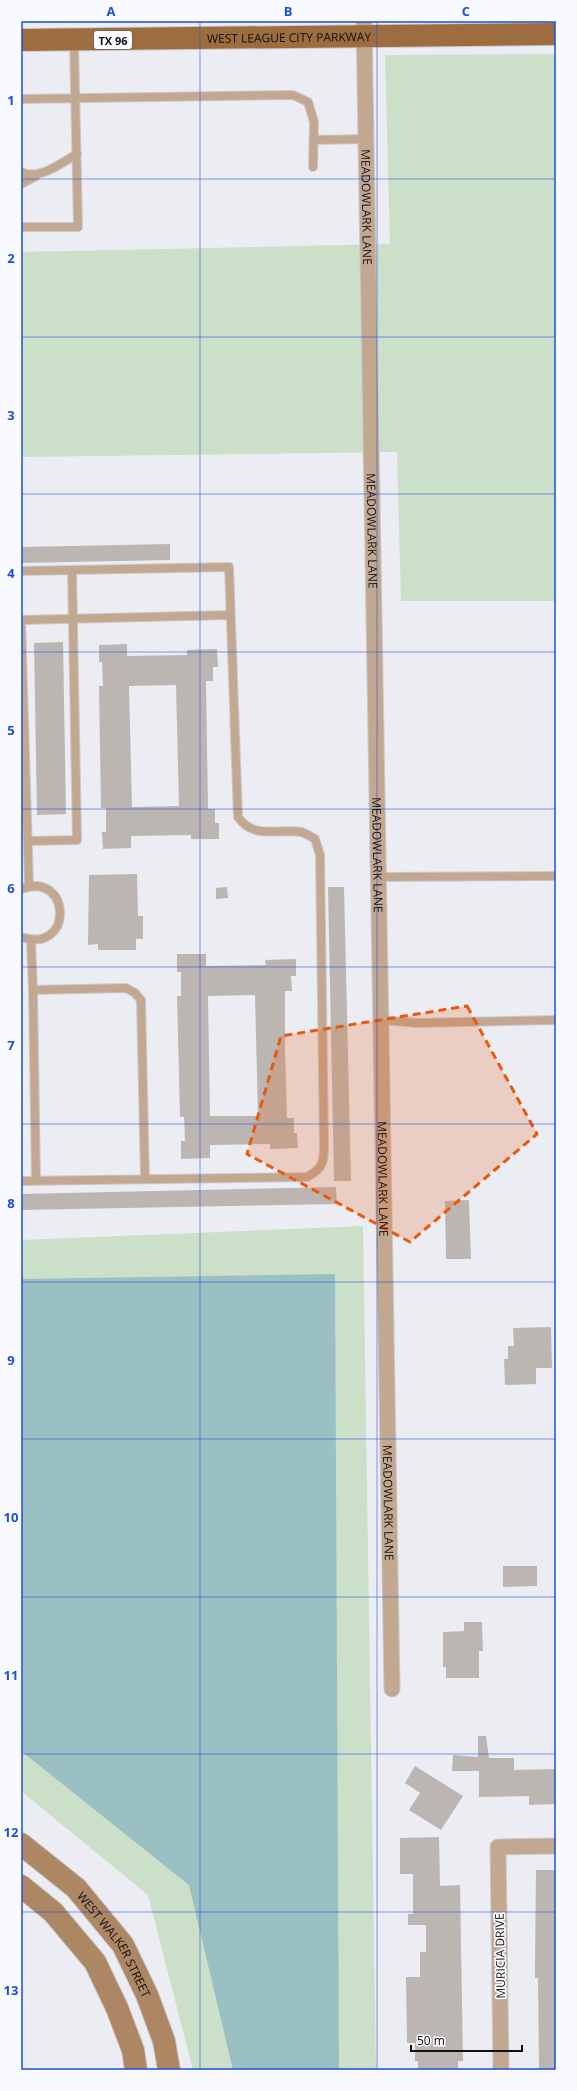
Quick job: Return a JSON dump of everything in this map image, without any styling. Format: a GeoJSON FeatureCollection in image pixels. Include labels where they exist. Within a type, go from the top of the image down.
{"type":"FeatureCollection","features":[{"type":"Feature","properties":{"kind":"main road","name":"WEST LEAGUE CITY PARKWAY"},"geometry":{"type":"LineString","coordinates":[[21,40],[74,40],[365,29],[556,34]]}},
{"type":"Feature","properties":{"kind":"street","name":"MEADOWLARK LANE"},"geometry":{"type":"LineString","coordinates":[[365,29],[380,877],[392,1689]]}},
{"type":"Feature","properties":{"kind":"street","name":"WEST WALKER STREET"},"geometry":{"type":"LineString","coordinates":[[21,1844],[76,1888],[123,1944],[147,1995],[164,2041],[170,2070]]}},
{"type":"Feature","properties":{"kind":"street","name":"MURICIA DRIVE"},"geometry":{"type":"LineString","coordinates":[[501,2070],[498,1847],[556,1846]]}},
{"type":"Feature","properties":{"kind":"street","name":"WEST WALKER STREET"},"geometry":{"type":"LineString","coordinates":[[21,1886],[53,1912],[95,1962],[133,2050],[136,2070]]}},
{"type":"Feature","properties":{"kind":"lane"},"geometry":{"type":"LineString","coordinates":[[21,227],[78,227],[74,40]]}},
{"type":"Feature","properties":{"kind":"lane"},"geometry":{"type":"LineString","coordinates":[[21,99],[293,95],[308,102],[314,122],[313,167]]}},
{"type":"Feature","properties":{"kind":"lane"},"geometry":{"type":"LineString","coordinates":[[314,140],[367,139]]}},
{"type":"Feature","properties":{"kind":"lane"},"geometry":{"type":"LineString","coordinates":[[21,184],[77,154]]}},
{"type":"Feature","properties":{"kind":"lane"},"geometry":{"type":"LineString","coordinates":[[21,172],[27,175],[36,176]]}},
{"type":"Feature","properties":{"kind":"lane"},"geometry":{"type":"LineString","coordinates":[[21,571],[229,567],[238,817],[244,826],[255,831],[303,832],[315,840],[320,855],[324,1160],[318,1171],[307,1177],[21,1182]]}},
{"type":"Feature","properties":{"kind":"lane"},"geometry":{"type":"LineString","coordinates":[[28,841],[77,840],[72,570]]}},
{"type":"Feature","properties":{"kind":"lane"},"geometry":{"type":"LineString","coordinates":[[21,937],[32,940],[46,937],[53,932],[58,925],[61,908],[53,893],[37,886],[25,888],[28,841],[21,620],[230,615]]}},
{"type":"Feature","properties":{"kind":"lane"},"geometry":{"type":"LineString","coordinates":[[380,877],[556,876]]}},
{"type":"Feature","properties":{"kind":"lane"},"geometry":{"type":"LineString","coordinates":[[32,940],[36,1181]]}},
{"type":"Feature","properties":{"kind":"lane"},"geometry":{"type":"LineString","coordinates":[[33,990],[126,988],[135,993],[141,1000],[146,1179]]}},
{"type":"Feature","properties":{"kind":"lane"},"geometry":{"type":"LineString","coordinates":[[382,1020],[417,1022],[556,1020]]}},
{"type":"Feature","properties":{"kind":"highlighted area"},"geometry":{"type":"Polygon","coordinates":[[[467,1006],[537,1134],[410,1242],[247,1154],[281,1036],[467,1006]]]}},
{"type":"Feature","properties":{"kind":"green space"},"geometry":{"type":"Polygon","coordinates":[[[556,54],[556,601],[401,601],[397,452],[21,457],[21,252],[390,244],[385,55],[556,54]]]}},
{"type":"Feature","properties":{"kind":"green space"},"geometry":{"type":"Polygon","coordinates":[[[363,1226],[376,2070],[193,2070],[148,1895],[21,1791],[21,1240],[363,1226]]]}},
{"type":"Feature","properties":{"kind":"water"},"geometry":{"type":"Polygon","coordinates":[[[335,1274],[339,2070],[233,2070],[189,1885],[21,1751],[21,1279],[335,1274]]]}},
{"type":"Feature","properties":{"kind":"building"},"geometry":{"type":"Polygon","coordinates":[[[170,544],[170,560],[21,563],[21,547],[170,544]]]}},
{"type":"Feature","properties":{"kind":"building"},"geometry":{"type":"Polygon","coordinates":[[[63,642],[66,814],[37,815],[34,643],[63,642]]]}},
{"type":"Feature","properties":{"kind":"building"},"geometry":{"type":"Polygon","coordinates":[[[127,644],[127,656],[187,655],[187,650],[217,649],[218,667],[213,667],[213,681],[206,681],[208,809],[215,809],[215,823],[219,823],[219,839],[191,839],[191,835],[131,836],[131,848],[103,849],[102,832],[106,832],[106,808],[101,808],[99,686],[103,686],[102,662],[99,662],[99,645],[127,644]],[[176,685],[129,686],[132,807],[179,806],[176,685]]]}},
{"type":"Feature","properties":{"kind":"building"},"geometry":{"type":"Polygon","coordinates":[[[137,874],[138,916],[143,916],[143,939],[136,939],[136,950],[98,950],[98,944],[88,945],[89,875],[137,874]]]}},
{"type":"Feature","properties":{"kind":"building"},"geometry":{"type":"Polygon","coordinates":[[[227,887],[228,898],[216,899],[216,888],[227,887]]]}},
{"type":"Feature","properties":{"kind":"building"},"geometry":{"type":"Polygon","coordinates":[[[328,887],[344,887],[351,1181],[334,1181],[328,887]]]}},
{"type":"Feature","properties":{"kind":"building"},"geometry":{"type":"Polygon","coordinates":[[[177,954],[206,954],[206,966],[266,965],[265,960],[296,959],[296,976],[291,976],[292,991],[285,991],[285,1049],[287,1118],[294,1118],[294,1133],[297,1133],[298,1148],[270,1149],[270,1144],[210,1145],[210,1158],[181,1159],[181,1141],[185,1141],[184,1117],[180,1117],[177,996],[181,996],[181,972],[177,972],[177,954]],[[255,995],[208,996],[210,1116],[258,1116],[255,995]]]}},
{"type":"Feature","properties":{"kind":"building"},"geometry":{"type":"Polygon","coordinates":[[[336,1187],[337,1204],[21,1210],[21,1194],[336,1187]]]}},
{"type":"Feature","properties":{"kind":"building"},"geometry":{"type":"Polygon","coordinates":[[[469,1200],[471,1259],[446,1259],[445,1201],[469,1200]]]}},
{"type":"Feature","properties":{"kind":"building"},"geometry":{"type":"Polygon","coordinates":[[[551,1327],[552,1368],[536,1368],[536,1384],[505,1385],[504,1359],[508,1359],[508,1346],[514,1346],[513,1328],[551,1327]]]}},
{"type":"Feature","properties":{"kind":"building"},"geometry":{"type":"Polygon","coordinates":[[[503,1566],[537,1566],[537,1586],[503,1587],[503,1566]]]}},
{"type":"Feature","properties":{"kind":"building"},"geometry":{"type":"Polygon","coordinates":[[[464,1622],[482,1622],[483,1651],[479,1651],[479,1678],[446,1678],[446,1667],[443,1667],[443,1632],[464,1631],[464,1622]]]}},
{"type":"Feature","properties":{"kind":"building"},"geometry":{"type":"Polygon","coordinates":[[[478,1736],[486,1736],[489,1758],[514,1758],[514,1770],[556,1769],[556,1804],[529,1805],[529,1796],[479,1797],[479,1771],[452,1771],[453,1755],[478,1757],[478,1736]]]}},
{"type":"Feature","properties":{"kind":"building"},"geometry":{"type":"Polygon","coordinates":[[[415,1766],[463,1796],[441,1830],[409,1810],[420,1793],[405,1783],[415,1766]]]}},
{"type":"Feature","properties":{"kind":"building"},"geometry":{"type":"Polygon","coordinates":[[[439,1837],[440,1886],[460,1885],[463,2061],[458,2061],[458,2070],[418,2070],[418,2061],[415,2061],[415,2043],[407,2043],[406,1977],[420,1977],[420,1952],[426,1952],[426,1925],[408,1925],[408,1914],[413,1914],[413,1874],[400,1874],[400,1838],[439,1837]]]}},
{"type":"Feature","properties":{"kind":"building"},"geometry":{"type":"Polygon","coordinates":[[[536,1870],[556,1870],[556,2070],[539,2070],[538,1978],[535,1978],[536,1870]]]}}]}
